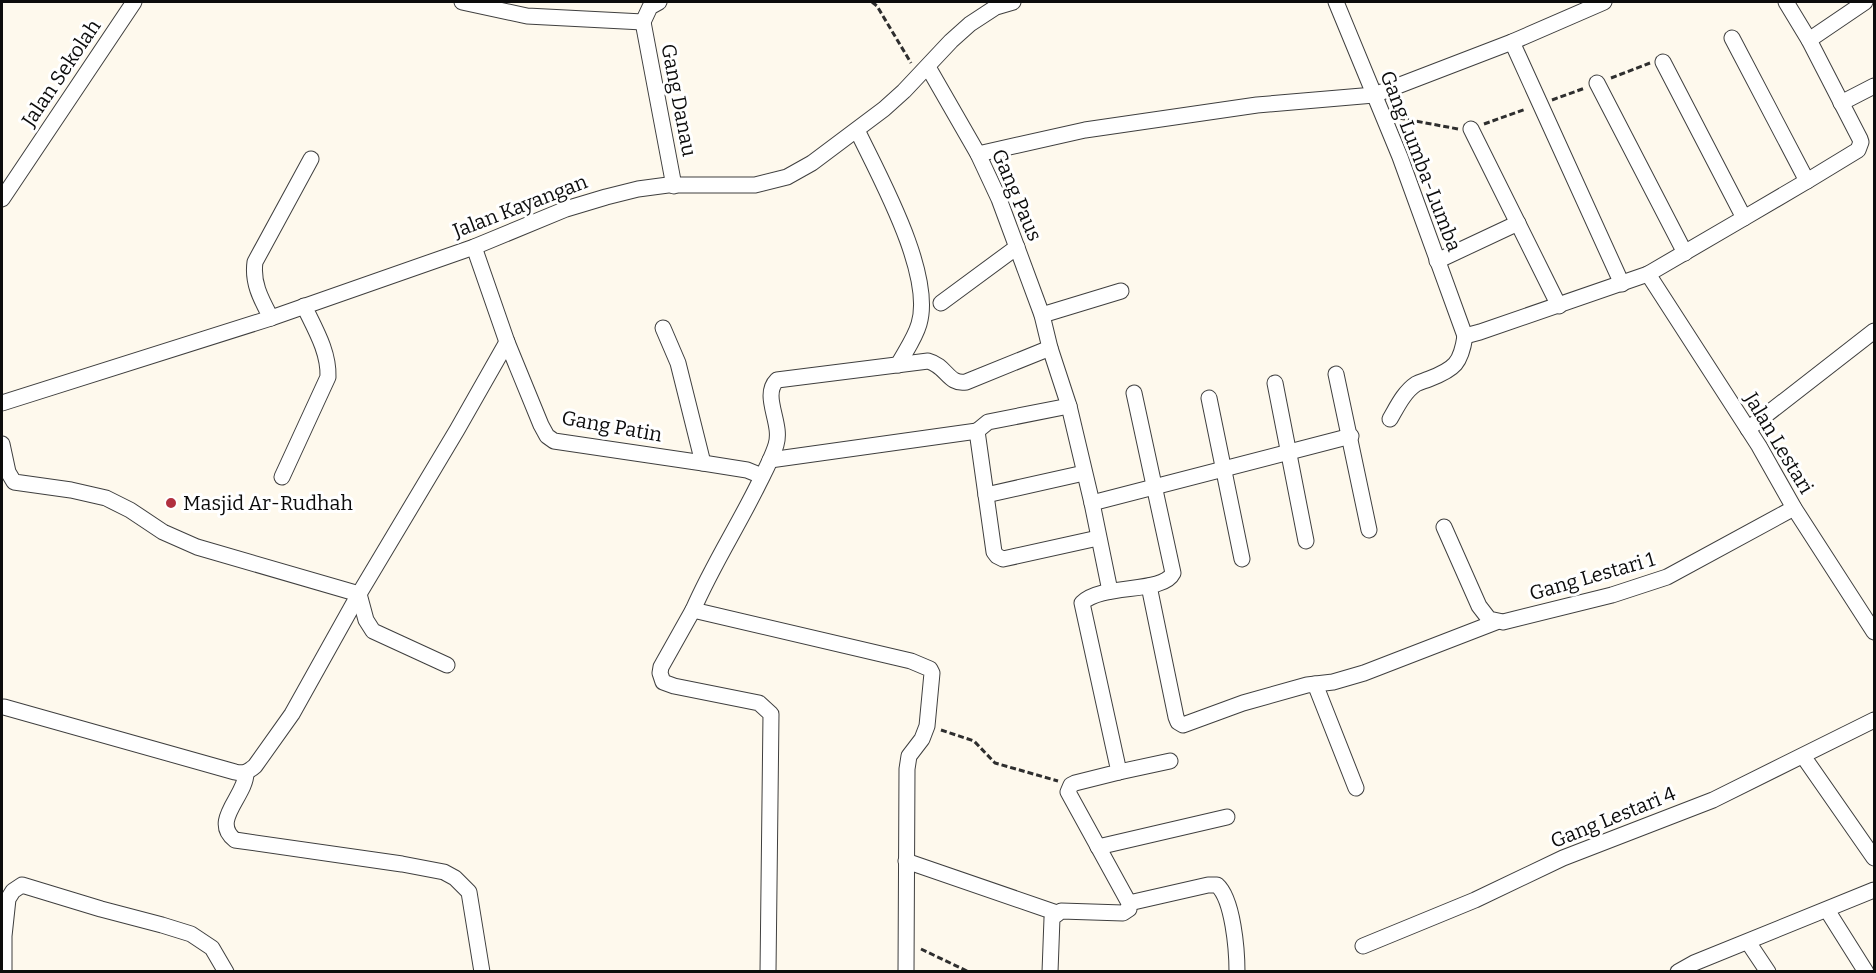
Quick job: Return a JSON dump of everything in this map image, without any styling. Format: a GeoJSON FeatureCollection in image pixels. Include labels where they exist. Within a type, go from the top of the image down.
{"type":"FeatureCollection","features":[{"type":"Feature","properties":{"kind":"street","name":"Jalan Sekolah"},"geometry":{"type":"LineString","coordinates":[[2,199],[134,2]]}},
{"type":"Feature","properties":{"kind":"street"},"geometry":{"type":"LineString","coordinates":[[462,2],[643,22],[650,7],[659,2]]}},
{"type":"Feature","properties":{"kind":"street","name":"Jalan Kayangan"},"geometry":{"type":"LineString","coordinates":[[2,403],[271,318],[474,247],[566,209],[638,189],[755,185],[787,177],[812,163],[884,109],[924,72],[951,41],[970,24],[996,7],[1013,2]]}},
{"type":"Feature","properties":{"kind":"street","name":"Gang Lumba-Lumba"},"geometry":{"type":"LineString","coordinates":[[1336,2],[1400,156],[1465,336]]}},
{"type":"Feature","properties":{"kind":"street"},"geometry":{"type":"LineString","coordinates":[[978,154],[1096,129],[1257,105],[1374,95],[1512,42],[1604,2]]}},
{"type":"Feature","properties":{"kind":"street"},"geometry":{"type":"LineString","coordinates":[[1390,418],[1404,396],[1417,383],[1444,373],[1458,363],[1465,336],[1648,274],[1858,150],[1860,139],[1809,40],[1786,2]]}},
{"type":"Feature","properties":{"kind":"street"},"geometry":{"type":"LineString","coordinates":[[1809,40],[1865,2]]}},
{"type":"Feature","properties":{"kind":"street","name":"Gang Danau"},"geometry":{"type":"LineString","coordinates":[[643,22],[674,186]]}},
{"type":"Feature","properties":{"kind":"street"},"geometry":{"type":"LineString","coordinates":[[1732,38],[1807,181]]}},
{"type":"Feature","properties":{"kind":"street"},"geometry":{"type":"LineString","coordinates":[[1512,42],[1622,284]]}},
{"type":"Feature","properties":{"kind":"street"},"geometry":{"type":"LineString","coordinates":[[1663,62],[1744,218]]}},
{"type":"Feature","properties":{"kind":"street","name":"Gang Paus"},"geometry":{"type":"LineString","coordinates":[[924,72],[978,154],[999,199],[1042,315],[1069,406],[1110,591]]}},
{"type":"Feature","properties":{"kind":"street"},"geometry":{"type":"LineString","coordinates":[[1597,83],[1685,253]]}},
{"type":"Feature","properties":{"kind":"street"},"geometry":{"type":"LineString","coordinates":[[1841,103],[1875,86]]}},
{"type":"Feature","properties":{"kind":"street"},"geometry":{"type":"LineString","coordinates":[[1471,129],[1559,306]]}},
{"type":"Feature","properties":{"kind":"street"},"geometry":{"type":"LineString","coordinates":[[857,130],[910,248],[921,295],[919,324],[898,365]]}},
{"type":"Feature","properties":{"kind":"street"},"geometry":{"type":"LineString","coordinates":[[271,318],[255,284],[255,262],[311,159]]}},
{"type":"Feature","properties":{"kind":"street"},"geometry":{"type":"LineString","coordinates":[[1437,261],[1518,224]]}},
{"type":"Feature","properties":{"kind":"street","name":"Gang Patin"},"geometry":{"type":"LineString","coordinates":[[474,247],[507,342],[547,436],[555,441],[747,470],[762,476]]}},
{"type":"Feature","properties":{"kind":"street"},"geometry":{"type":"LineString","coordinates":[[941,303],[1017,247]]}},
{"type":"Feature","properties":{"kind":"street","name":"Jalan Lestari"},"geometry":{"type":"LineString","coordinates":[[1648,274],[1748,429],[1794,508],[1875,632]]}},
{"type":"Feature","properties":{"kind":"street"},"geometry":{"type":"LineString","coordinates":[[1042,315],[1122,291]]}},
{"type":"Feature","properties":{"kind":"street"},"geometry":{"type":"LineString","coordinates":[[282,477],[328,377],[325,352],[304,306]]}},
{"type":"Feature","properties":{"kind":"street"},"geometry":{"type":"LineString","coordinates":[[663,328],[678,363],[703,463]]}},
{"type":"Feature","properties":{"kind":"street"},"geometry":{"type":"LineString","coordinates":[[1748,429],[1875,331]]}},
{"type":"Feature","properties":{"kind":"street"},"geometry":{"type":"LineString","coordinates":[[4,708],[235,772],[246,773],[255,766],[292,714],[359,594],[458,430],[507,342]]}},
{"type":"Feature","properties":{"kind":"street"},"geometry":{"type":"LineString","coordinates":[[768,972],[771,714],[759,703],[663,682],[660,673],[661,667],[693,610],[777,445],[778,432],[770,397],[772,385],[777,380],[928,361],[936,363],[952,380],[960,383],[1050,348]]}},
{"type":"Feature","properties":{"kind":"street"},"geometry":{"type":"LineString","coordinates":[[1336,374],[1351,436],[1369,530]]}},
{"type":"Feature","properties":{"kind":"street"},"geometry":{"type":"LineString","coordinates":[[1275,383],[1306,541]]}},
{"type":"Feature","properties":{"kind":"street"},"geometry":{"type":"LineString","coordinates":[[1119,772],[1082,605],[1087,598],[1110,591],[1149,586],[1169,579],[1173,573],[1134,393]]}},
{"type":"Feature","properties":{"kind":"street"},"geometry":{"type":"LineString","coordinates":[[1209,398],[1242,559]]}},
{"type":"Feature","properties":{"kind":"street"},"geometry":{"type":"LineString","coordinates":[[770,460],[976,431],[988,422],[1069,406]]}},
{"type":"Feature","properties":{"kind":"street"},"geometry":{"type":"LineString","coordinates":[[976,431],[994,552],[1000,558],[1098,538]]}},
{"type":"Feature","properties":{"kind":"street"},"geometry":{"type":"LineString","coordinates":[[1092,503],[1351,436]]}},
{"type":"Feature","properties":{"kind":"street"},"geometry":{"type":"LineString","coordinates":[[2,444],[8,472],[14,482],[71,490],[106,498],[130,510],[163,532],[197,547],[359,594]]}},
{"type":"Feature","properties":{"kind":"street"},"geometry":{"type":"LineString","coordinates":[[986,495],[1084,472]]}},
{"type":"Feature","properties":{"kind":"street","name":"Gang Lestari 1"},"geometry":{"type":"LineString","coordinates":[[1149,586],[1176,717],[1183,725],[1233,706],[1307,685],[1333,682],[1364,673],[1496,622],[1612,595],[1667,577],[1794,508]]}},
{"type":"Feature","properties":{"kind":"street"},"geometry":{"type":"LineString","coordinates":[[1444,527],[1479,606],[1489,619],[1496,622]]}},
{"type":"Feature","properties":{"kind":"street"},"geometry":{"type":"LineString","coordinates":[[359,594],[366,620],[374,631],[447,665]]}},
{"type":"Feature","properties":{"kind":"street"},"geometry":{"type":"LineString","coordinates":[[693,610],[900,658],[928,667],[932,673],[927,726],[922,739],[909,756],[906,972]]}},
{"type":"Feature","properties":{"kind":"street"},"geometry":{"type":"LineString","coordinates":[[1315,684],[1356,788]]}},
{"type":"Feature","properties":{"kind":"street","name":"Gang Lestari 4"},"geometry":{"type":"LineString","coordinates":[[1363,946],[1475,900],[1563,858],[1713,800],[1875,720]]}},
{"type":"Feature","properties":{"kind":"street"},"geometry":{"type":"LineString","coordinates":[[1803,756],[1875,858]]}},
{"type":"Feature","properties":{"kind":"street"},"geometry":{"type":"LineString","coordinates":[[1050,972],[1052,918],[1057,913],[1061,911],[1123,913],[1129,909],[1129,903],[1068,792],[1071,785],[1170,761]]}},
{"type":"Feature","properties":{"kind":"street"},"geometry":{"type":"LineString","coordinates":[[246,773],[245,783],[226,817],[225,825],[230,837],[235,840],[444,872],[464,884],[469,892],[482,972]]}},
{"type":"Feature","properties":{"kind":"street"},"geometry":{"type":"LineString","coordinates":[[1098,847],[1227,817]]}},
{"type":"Feature","properties":{"kind":"street"},"geometry":{"type":"LineString","coordinates":[[906,861],[1057,913]]}},
{"type":"Feature","properties":{"kind":"street"},"geometry":{"type":"LineString","coordinates":[[4,972],[4,936],[8,899],[13,891],[22,885],[191,934],[212,948],[226,972]]}},
{"type":"Feature","properties":{"kind":"street"},"geometry":{"type":"LineString","coordinates":[[1129,903],[1208,885],[1217,885],[1226,898],[1236,944],[1237,972]]}},
{"type":"Feature","properties":{"kind":"street"},"geometry":{"type":"LineString","coordinates":[[1678,972],[1875,890]]}},
{"type":"Feature","properties":{"kind":"street"},"geometry":{"type":"LineString","coordinates":[[1827,910],[1866,972]]}},
{"type":"Feature","properties":{"kind":"street"},"geometry":{"type":"LineString","coordinates":[[1748,942],[1768,972]]}},
{"type":"Feature","properties":{"kind":"path"},"geometry":{"type":"LineString","coordinates":[[872,2],[924,72]]}},
{"type":"Feature","properties":{"kind":"path"},"geometry":{"type":"LineString","coordinates":[[1539,104],[1652,62],[1663,62]]}},
{"type":"Feature","properties":{"kind":"path"},"geometry":{"type":"LineString","coordinates":[[927,726],[974,741],[995,763],[1071,785]]}},
{"type":"Feature","properties":{"kind":"path"},"geometry":{"type":"LineString","coordinates":[[906,942],[969,972]]}},
{"type":"Feature","properties":{"kind":"place","name":"Masjid Ar-Rudhah"},"geometry":{"type":"Point","coordinates":[171,503]}}]}
